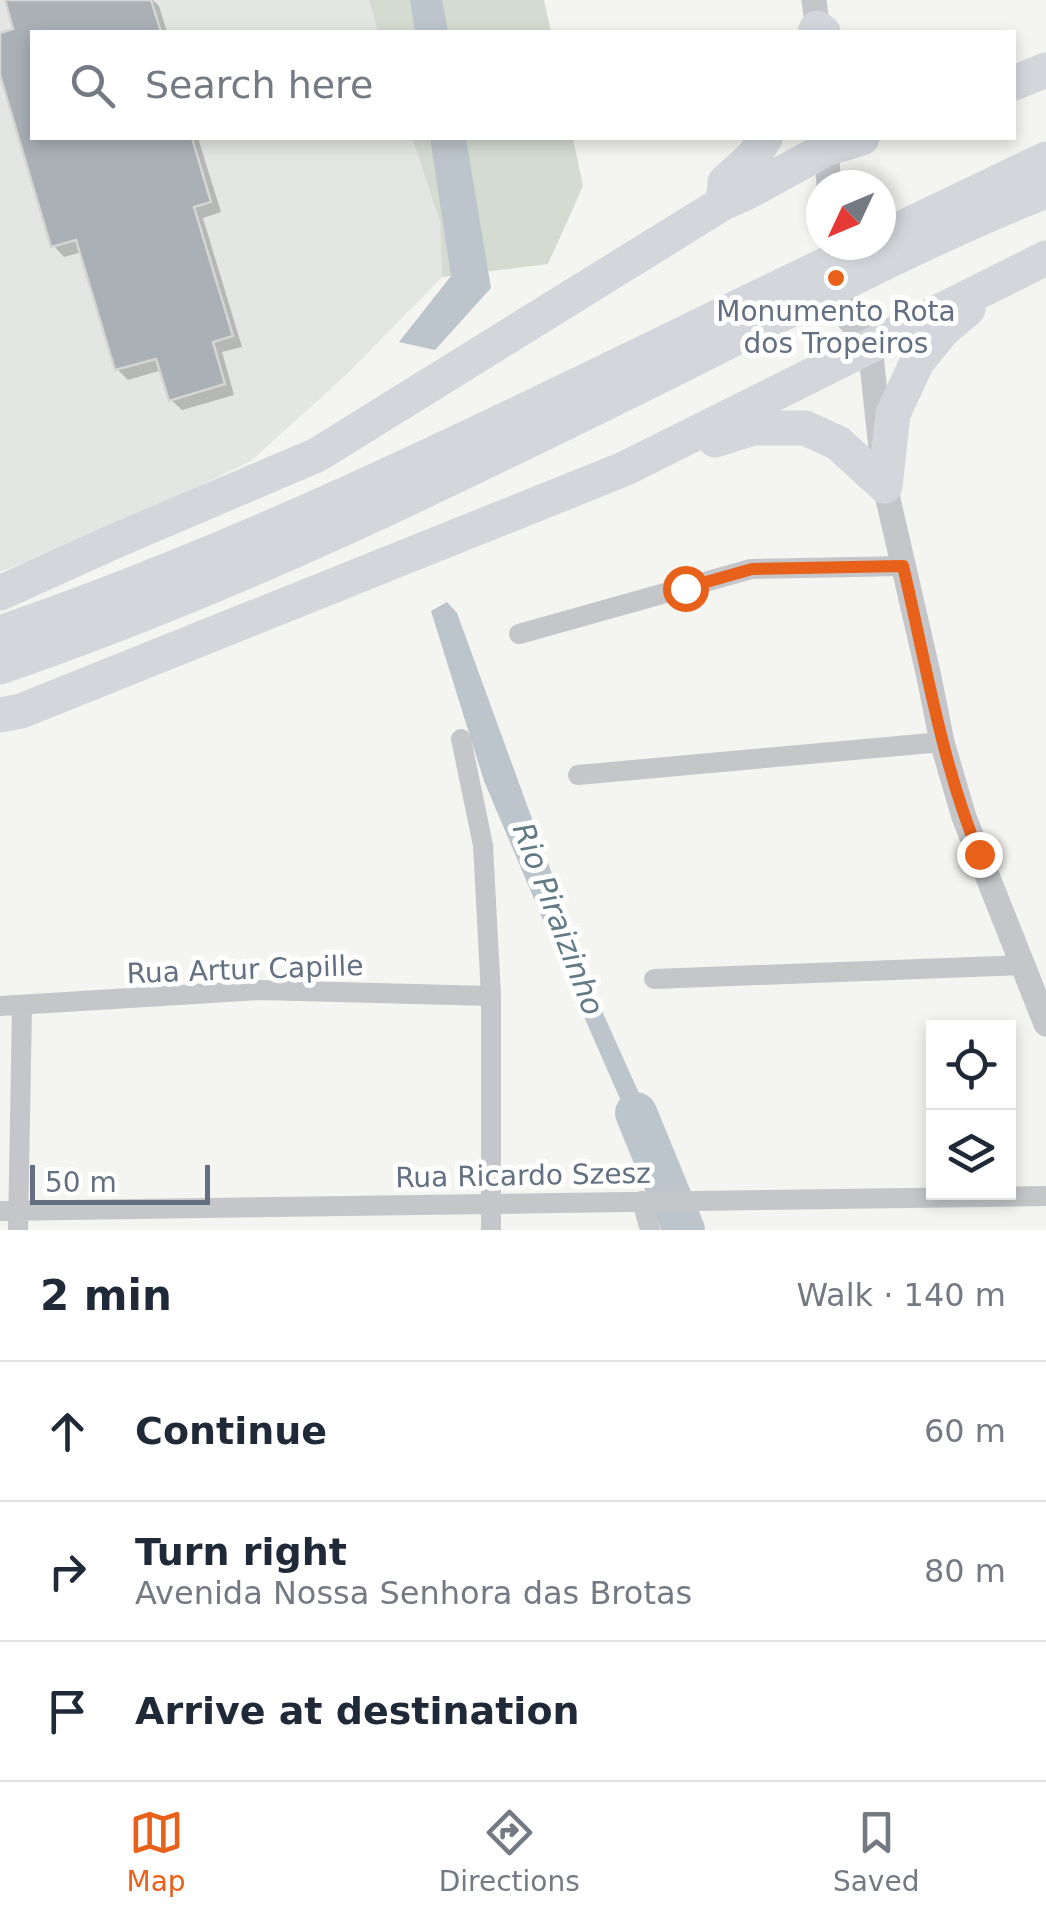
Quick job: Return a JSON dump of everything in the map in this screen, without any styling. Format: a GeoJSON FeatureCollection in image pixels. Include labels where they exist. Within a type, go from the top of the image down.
{"type":"FeatureCollection","features":[{"type":"Feature","properties":{"kind":"highway"},"geometry":{"type":"LineString","coordinates":[[1016,59],[1046,49]]}},
{"type":"Feature","properties":{"kind":"highway"},"geometry":{"type":"LineString","coordinates":[[1016,83],[1046,70]]}},
{"type":"Feature","properties":{"kind":"highway"},"geometry":{"type":"LineString","coordinates":[[722,203],[725,182],[754,156],[764,140]]}},
{"type":"Feature","properties":{"kind":"highway"},"geometry":{"type":"LineString","coordinates":[[0,593],[318,455],[722,203],[746,193],[826,143]]}},
{"type":"Feature","properties":{"kind":"highway"},"geometry":{"type":"LineString","coordinates":[[0,633],[119,591],[278,526],[754,313],[945,222],[1046,159]]}},
{"type":"Feature","properties":{"kind":"highway"},"geometry":{"type":"LineString","coordinates":[[896,234],[1046,191]]}},
{"type":"Feature","properties":{"kind":"highway"},"geometry":{"type":"LineString","coordinates":[[624,469],[1046,258]]}},
{"type":"Feature","properties":{"kind":"highway"},"geometry":{"type":"LineString","coordinates":[[0,667],[132,620],[274,561],[476,467],[754,313],[841,260]]}},
{"type":"Feature","properties":{"kind":"highway"},"geometry":{"type":"LineString","coordinates":[[885,486],[893,414],[916,362],[943,330],[1007,277]]}},
{"type":"Feature","properties":{"kind":"highway"},"geometry":{"type":"LineString","coordinates":[[0,715],[124,671],[624,469],[753,428],[805,428],[838,443],[885,486]]}},
{"type":"Feature","properties":{"kind":"street"},"geometry":{"type":"LineString","coordinates":[[826,143],[828,170]]}},
{"type":"Feature","properties":{"kind":"street"},"geometry":{"type":"LineString","coordinates":[[836,260],[843,312],[870,346],[885,486],[942,742],[964,817],[1046,1024]]}},
{"type":"Feature","properties":{"kind":"street"},"geometry":{"type":"LineString","coordinates":[[519,634],[752,569],[903,566]]}},
{"type":"Feature","properties":{"kind":"street"},"geometry":{"type":"LineString","coordinates":[[461,738],[483,846],[491,996],[491,1230]]}},
{"type":"Feature","properties":{"kind":"street"},"geometry":{"type":"LineString","coordinates":[[578,775],[942,742]]}},
{"type":"Feature","properties":{"kind":"street"},"geometry":{"type":"LineString","coordinates":[[654,979],[1024,966]]}},
{"type":"Feature","properties":{"kind":"street","name":"Rua Artur Capille"},"geometry":{"type":"LineString","coordinates":[[0,1006],[260,990],[491,996]]}},
{"type":"Feature","properties":{"kind":"street"},"geometry":{"type":"LineString","coordinates":[[12,1217],[22,1007]]}},
{"type":"Feature","properties":{"kind":"street","name":"Rua Ricardo Szesz"},"geometry":{"type":"LineString","coordinates":[[12,1217],[490,1203],[1046,1196]]}},
{"type":"Feature","properties":{"kind":"street"},"geometry":{"type":"LineString","coordinates":[[643,1201],[650,1230]]}},
{"type":"Feature","properties":{"kind":"shaded area"},"geometry":{"type":"Polygon","coordinates":[[[0,0],[369,0],[377,30],[30,30],[30,140],[413,140],[440,222],[442,277],[347,374],[251,461],[112,528],[0,572],[0,0]]]}},
{"type":"Feature","properties":{"kind":"shaded area"},"geometry":{"type":"Polygon","coordinates":[[[369,0],[544,0],[551,30],[377,30],[369,0]]]}},
{"type":"Feature","properties":{"kind":"shaded area"},"geometry":{"type":"Polygon","coordinates":[[[413,140],[573,140],[583,186],[548,264],[442,277],[440,222],[413,140]]]}},
{"type":"Feature","properties":{"kind":"water"},"geometry":{"type":"Polygon","coordinates":[[[410,0],[442,0],[448,30],[415,30],[410,0]]]}},
{"type":"Feature","properties":{"kind":"water"},"geometry":{"type":"Polygon","coordinates":[[[430,140],[466,140],[491,288],[435,350],[399,342],[451,276],[430,140]]]}},
{"type":"Feature","properties":{"kind":"water"},"geometry":{"type":"Polygon","coordinates":[[[447,602],[457,613],[602,1011],[670,1162],[649,1165],[484,781],[431,611],[447,602]]]}},
{"type":"Feature","properties":{"kind":"building"},"geometry":{"type":"Polygon","coordinates":[[[5,0],[151,0],[160,30],[30,30],[30,140],[193,140],[211,202],[194,207],[233,336],[213,342],[225,384],[169,401],[156,359],[115,370],[76,240],[51,247],[0,75],[0,33],[13,29],[5,0]]]}},
{"type":"Feature","properties":{"kind":"waterway","name":"Rio Piraizinho"},"geometry":{"type":"LineString","coordinates":[[636,1113],[684,1230]]}},
{"type":"Feature","properties":{"kind":"place","name":"Monumento Rota dos Tropeiros"},"geometry":{"type":"Point","coordinates":[836,278]}},
{"type":"Feature","properties":{"kind":"route"},"geometry":{"type":"LineString","coordinates":[[685,588],[752,569],[903,566],[942,742],[979,854]]}}]}
